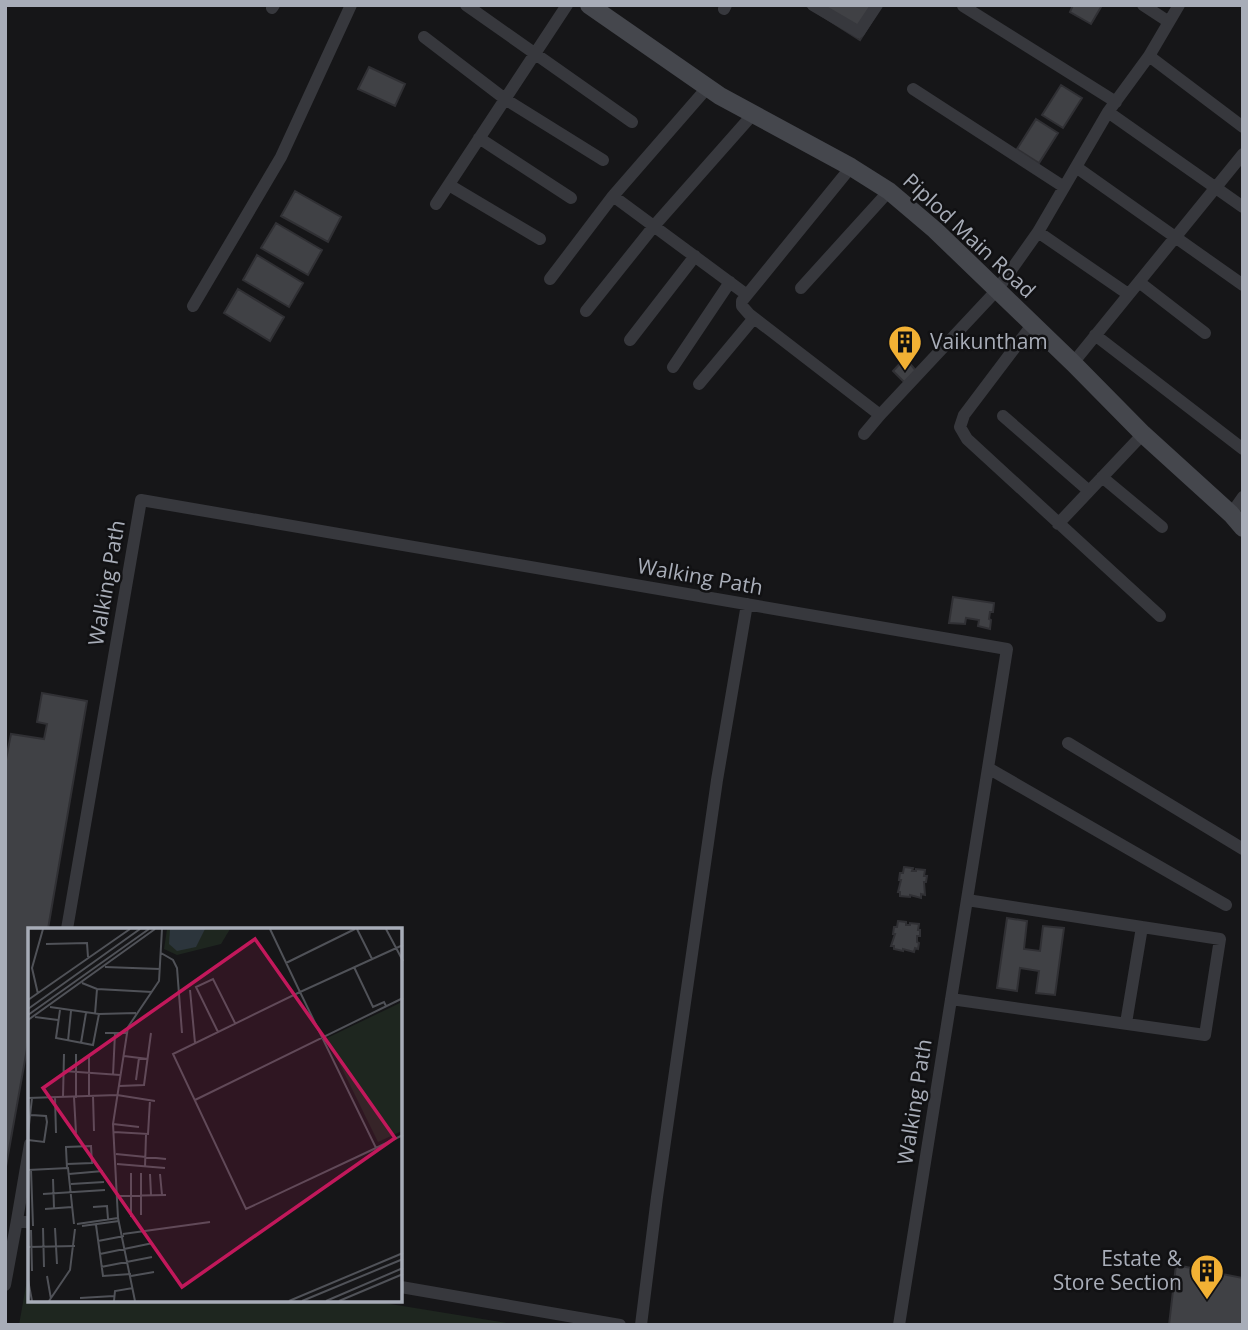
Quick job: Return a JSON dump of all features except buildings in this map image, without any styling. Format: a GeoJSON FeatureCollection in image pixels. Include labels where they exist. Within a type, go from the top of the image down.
{"type":"FeatureCollection","features":[{"type":"Feature","properties":{"kind":"street"},"geometry":{"type":"LineString","coordinates":[[193,306],[281,157],[351,5]]}},
{"type":"Feature","properties":{"kind":"street"},"geometry":{"type":"LineString","coordinates":[[466,5],[632,122]]}},
{"type":"Feature","properties":{"kind":"street"},"geometry":{"type":"LineString","coordinates":[[436,205],[567,5]]}},
{"type":"Feature","properties":{"kind":"street","name":"Piplod Main Road"},"geometry":{"type":"LineString","coordinates":[[589,5],[708,88],[889,191],[935,230],[1243,528]]}},
{"type":"Feature","properties":{"kind":"street"},"geometry":{"type":"LineString","coordinates":[[813,5],[859,32],[877,5]]}},
{"type":"Feature","properties":{"kind":"street"},"geometry":{"type":"LineString","coordinates":[[1143,5],[1169,22]]}},
{"type":"Feature","properties":{"kind":"street"},"geometry":{"type":"LineString","coordinates":[[864,433],[997,290],[1038,232],[1112,107],[1149,56],[1180,5]]}},
{"type":"Feature","properties":{"kind":"street"},"geometry":{"type":"LineString","coordinates":[[963,6],[1112,107],[1243,207]]}},
{"type":"Feature","properties":{"kind":"street"},"geometry":{"type":"LineString","coordinates":[[424,37],[505,99],[603,160]]}},
{"type":"Feature","properties":{"kind":"street"},"geometry":{"type":"LineString","coordinates":[[1149,56],[1243,127]]}},
{"type":"Feature","properties":{"kind":"street"},"geometry":{"type":"LineString","coordinates":[[550,279],[613,196],[708,88]]}},
{"type":"Feature","properties":{"kind":"street"},"geometry":{"type":"LineString","coordinates":[[913,89],[1064,187]]}},
{"type":"Feature","properties":{"kind":"street"},"geometry":{"type":"LineString","coordinates":[[586,311],[654,226],[754,113]]}},
{"type":"Feature","properties":{"kind":"street"},"geometry":{"type":"LineString","coordinates":[[479,138],[570,198]]}},
{"type":"Feature","properties":{"kind":"street"},"geometry":{"type":"LineString","coordinates":[[1073,363],[1243,154]]}},
{"type":"Feature","properties":{"kind":"street"},"geometry":{"type":"LineString","coordinates":[[851,167],[742,301],[742,306],[880,415]]}},
{"type":"Feature","properties":{"kind":"street"},"geometry":{"type":"LineString","coordinates":[[1076,167],[1243,285]]}},
{"type":"Feature","properties":{"kind":"street"},"geometry":{"type":"LineString","coordinates":[[449,185],[540,239]]}},
{"type":"Feature","properties":{"kind":"street"},"geometry":{"type":"LineString","coordinates":[[801,288],[889,191]]}},
{"type":"Feature","properties":{"kind":"street"},"geometry":{"type":"LineString","coordinates":[[613,196],[747,295]]}},
{"type":"Feature","properties":{"kind":"street"},"geometry":{"type":"LineString","coordinates":[[1038,232],[1128,294]]}},
{"type":"Feature","properties":{"kind":"street"},"geometry":{"type":"LineString","coordinates":[[630,340],[695,256]]}},
{"type":"Feature","properties":{"kind":"street"},"geometry":{"type":"LineString","coordinates":[[673,367],[730,282]]}},
{"type":"Feature","properties":{"kind":"street"},"geometry":{"type":"LineString","coordinates":[[1139,282],[1205,333]]}},
{"type":"Feature","properties":{"kind":"street"},"geometry":{"type":"LineString","coordinates":[[699,384],[754,318]]}},
{"type":"Feature","properties":{"kind":"street"},"geometry":{"type":"LineString","coordinates":[[1032,325],[964,415],[960,427],[967,439],[1160,616]]}},
{"type":"Feature","properties":{"kind":"street"},"geometry":{"type":"LineString","coordinates":[[1095,335],[1243,449]]}},
{"type":"Feature","properties":{"kind":"street"},"geometry":{"type":"LineString","coordinates":[[1003,416],[1089,491]]}},
{"type":"Feature","properties":{"kind":"street"},"geometry":{"type":"LineString","coordinates":[[1058,524],[1143,434]]}},
{"type":"Feature","properties":{"kind":"street"},"geometry":{"type":"LineString","coordinates":[[1102,477],[1162,527]]}},
{"type":"Feature","properties":{"kind":"street"},"geometry":{"type":"LineString","coordinates":[[1231,514],[1243,497]]}},
{"type":"Feature","properties":{"kind":"street","name":"Walking Path"},"geometry":{"type":"LineString","coordinates":[[67,928],[141,500],[1007,649],[899,1325]]}},
{"type":"Feature","properties":{"kind":"street"},"geometry":{"type":"LineString","coordinates":[[641,1325],[717,780],[747,604]]}},
{"type":"Feature","properties":{"kind":"street"},"geometry":{"type":"LineString","coordinates":[[1068,743],[1243,849]]}},
{"type":"Feature","properties":{"kind":"street"},"geometry":{"type":"LineString","coordinates":[[988,768],[1226,905]]}},
{"type":"Feature","properties":{"kind":"street"},"geometry":{"type":"LineString","coordinates":[[951,999],[1205,1035],[1220,939],[967,900]]}},
{"type":"Feature","properties":{"kind":"street"},"geometry":{"type":"LineString","coordinates":[[1126,1023],[1142,927]]}},
{"type":"Feature","properties":{"kind":"street"},"geometry":{"type":"LineString","coordinates":[[5,1285],[23,1221],[28,1166]]}},
{"type":"Feature","properties":{"kind":"street"},"geometry":{"type":"LineString","coordinates":[[402,1287],[620,1325]]}},
{"type":"Feature","properties":{"kind":"shaded area"},"geometry":{"type":"Polygon","coordinates":[[[28,1274],[28,1302],[378,1302],[519,1325],[19,1325],[28,1274]]]}},
{"type":"Feature","properties":{"kind":"place","name":"Vaikuntham"},"geometry":{"type":"Point","coordinates":[905,372]}},
{"type":"Feature","properties":{"kind":"place","name":"Estate & Store Section"},"geometry":{"type":"Point","coordinates":[1207,1301]}}]}
